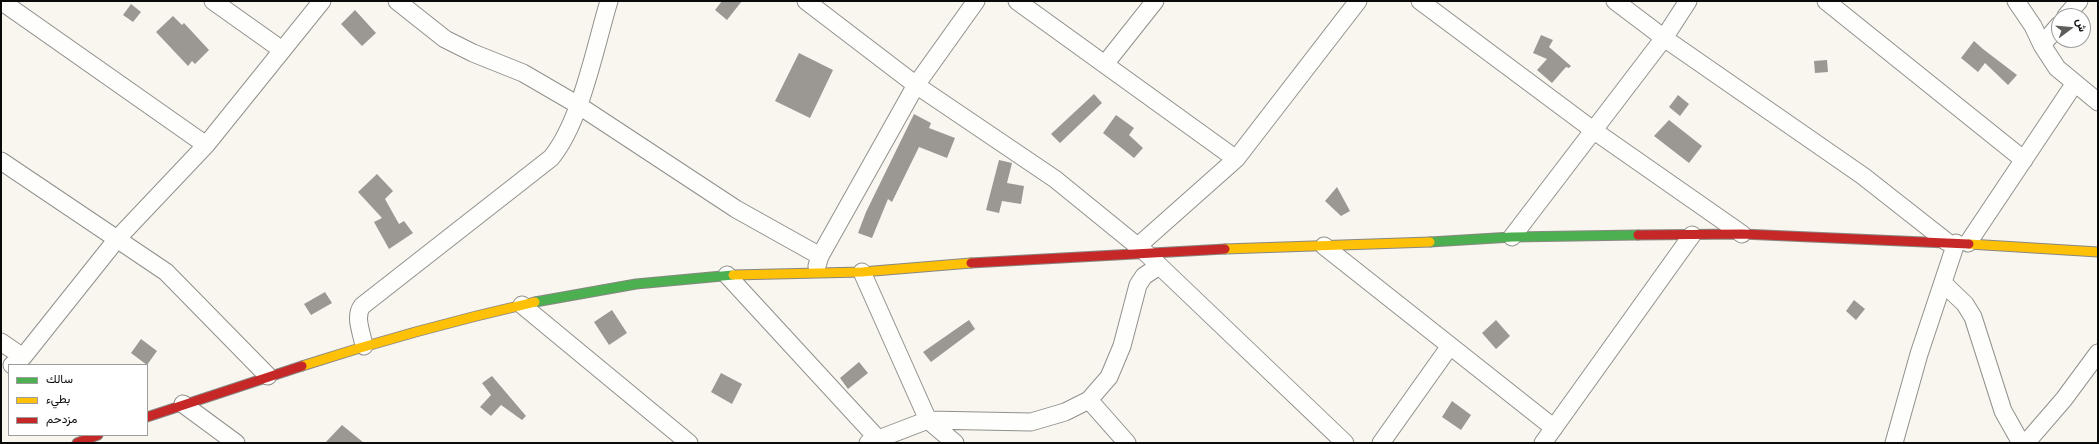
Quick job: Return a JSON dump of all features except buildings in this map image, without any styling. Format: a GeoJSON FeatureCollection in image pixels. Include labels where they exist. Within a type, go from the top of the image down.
{"type":"FeatureCollection","features":[{"type":"Feature","properties":{"kind":"main road"},"geometry":{"type":"LineString","coordinates":[[148,417],[268,376],[364,346],[552,298],[636,284],[817,264],[862,272],[1142,250],[1390,244],[1512,237],[1742,234],[1957,243],[2096,254]]}},
{"type":"Feature","properties":{"kind":"main road"},"geometry":{"type":"LineString","coordinates":[[77,443],[95,436]]}},
{"type":"Feature","properties":{"kind":"street"},"geometry":{"type":"LineString","coordinates":[[1,1],[206,145]]}},
{"type":"Feature","properties":{"kind":"street"},"geometry":{"type":"LineString","coordinates":[[213,1],[282,50]]}},
{"type":"Feature","properties":{"kind":"street"},"geometry":{"type":"LineString","coordinates":[[1,342],[18,361],[117,239],[206,145],[322,1]]}},
{"type":"Feature","properties":{"kind":"street"},"geometry":{"type":"LineString","coordinates":[[397,1],[446,39],[473,53],[523,73],[578,105],[736,208],[817,264],[916,85],[976,1]]}},
{"type":"Feature","properties":{"kind":"street"},"geometry":{"type":"LineString","coordinates":[[364,346],[358,317],[358,312],[362,306],[551,158],[561,146],[578,105],[609,1]]}},
{"type":"Feature","properties":{"kind":"street"},"geometry":{"type":"LineString","coordinates":[[806,1],[916,85],[1055,179],[1142,250],[1345,443]]}},
{"type":"Feature","properties":{"kind":"street"},"geometry":{"type":"LineString","coordinates":[[1018,1],[1236,159]]}},
{"type":"Feature","properties":{"kind":"street"},"geometry":{"type":"LineString","coordinates":[[1105,64],[1155,1]]}},
{"type":"Feature","properties":{"kind":"street"},"geometry":{"type":"LineString","coordinates":[[1142,250],[1236,159],[1358,1]]}},
{"type":"Feature","properties":{"kind":"street"},"geometry":{"type":"LineString","coordinates":[[1420,1],[1593,130],[1742,234]]}},
{"type":"Feature","properties":{"kind":"street"},"geometry":{"type":"LineString","coordinates":[[1615,1],[1664,38],[1957,243]]}},
{"type":"Feature","properties":{"kind":"street"},"geometry":{"type":"LineString","coordinates":[[1512,237],[1664,38],[1688,1]]}},
{"type":"Feature","properties":{"kind":"street"},"geometry":{"type":"LineString","coordinates":[[1826,1],[2024,160]]}},
{"type":"Feature","properties":{"kind":"street"},"geometry":{"type":"LineString","coordinates":[[2016,1],[2033,26],[2042,45],[2057,68],[2098,102]]}},
{"type":"Feature","properties":{"kind":"street"},"geometry":{"type":"LineString","coordinates":[[2042,45],[2051,34]]}},
{"type":"Feature","properties":{"kind":"street"},"geometry":{"type":"LineString","coordinates":[[1894,443],[1919,354],[1957,243],[2024,160],[2075,83]]}},
{"type":"Feature","properties":{"kind":"street"},"geometry":{"type":"LineString","coordinates":[[1,161],[166,272],[268,376]]}},
{"type":"Feature","properties":{"kind":"street"},"geometry":{"type":"LineString","coordinates":[[1543,443],[1692,235]]}},
{"type":"Feature","properties":{"kind":"street"},"geometry":{"type":"LineString","coordinates":[[1324,246],[1554,428]]}},
{"type":"Feature","properties":{"kind":"street"},"geometry":{"type":"LineString","coordinates":[[727,275],[873,441],[928,420],[1031,422],[1065,412],[1089,400],[1109,377],[1122,346],[1138,285],[1144,276],[1160,266]]}},
{"type":"Feature","properties":{"kind":"street"},"geometry":{"type":"LineString","coordinates":[[862,272],[928,420],[955,443]]}},
{"type":"Feature","properties":{"kind":"street"},"geometry":{"type":"LineString","coordinates":[[1943,283],[1965,304],[1973,316],[2003,412],[2021,443]]}},
{"type":"Feature","properties":{"kind":"street"},"geometry":{"type":"LineString","coordinates":[[522,305],[689,443]]}},
{"type":"Feature","properties":{"kind":"street"},"geometry":{"type":"LineString","coordinates":[[1381,443],[1450,346]]}},
{"type":"Feature","properties":{"kind":"street"},"geometry":{"type":"LineString","coordinates":[[2026,443],[2064,399],[2098,353]]}},
{"type":"Feature","properties":{"kind":"street"},"geometry":{"type":"LineString","coordinates":[[1089,400],[1127,443]]}},
{"type":"Feature","properties":{"kind":"street"},"geometry":{"type":"LineString","coordinates":[[183,404],[236,443]]}},
{"type":"Feature","properties":{"kind":"traffic: fast"},"geometry":{"type":"LineString","coordinates":[[1430,242],[1512,237],[1638,235]]}},
{"type":"Feature","properties":{"kind":"traffic: fast"},"geometry":{"type":"LineString","coordinates":[[535,302],[636,284],[733,275]]}},
{"type":"Feature","properties":{"kind":"traffic: slow"},"geometry":{"type":"LineString","coordinates":[[1225,249],[1430,242]]}},
{"type":"Feature","properties":{"kind":"traffic: slow"},"geometry":{"type":"LineString","coordinates":[[1969,244],[2098,252]]}},
{"type":"Feature","properties":{"kind":"traffic: slow"},"geometry":{"type":"LineString","coordinates":[[733,275],[862,272],[971,263]]}},
{"type":"Feature","properties":{"kind":"traffic: slow"},"geometry":{"type":"LineString","coordinates":[[302,366],[418,331],[535,302]]}},
{"type":"Feature","properties":{"kind":"traffic: jam"},"geometry":{"type":"LineString","coordinates":[[1638,235],[1742,234],[1969,244]]}},
{"type":"Feature","properties":{"kind":"traffic: jam"},"geometry":{"type":"LineString","coordinates":[[971,263],[1225,249]]}},
{"type":"Feature","properties":{"kind":"traffic: jam"},"geometry":{"type":"LineString","coordinates":[[148,417],[302,366]]}},
{"type":"Feature","properties":{"kind":"traffic: jam"},"geometry":{"type":"LineString","coordinates":[[77,443],[95,436]]}}]}
